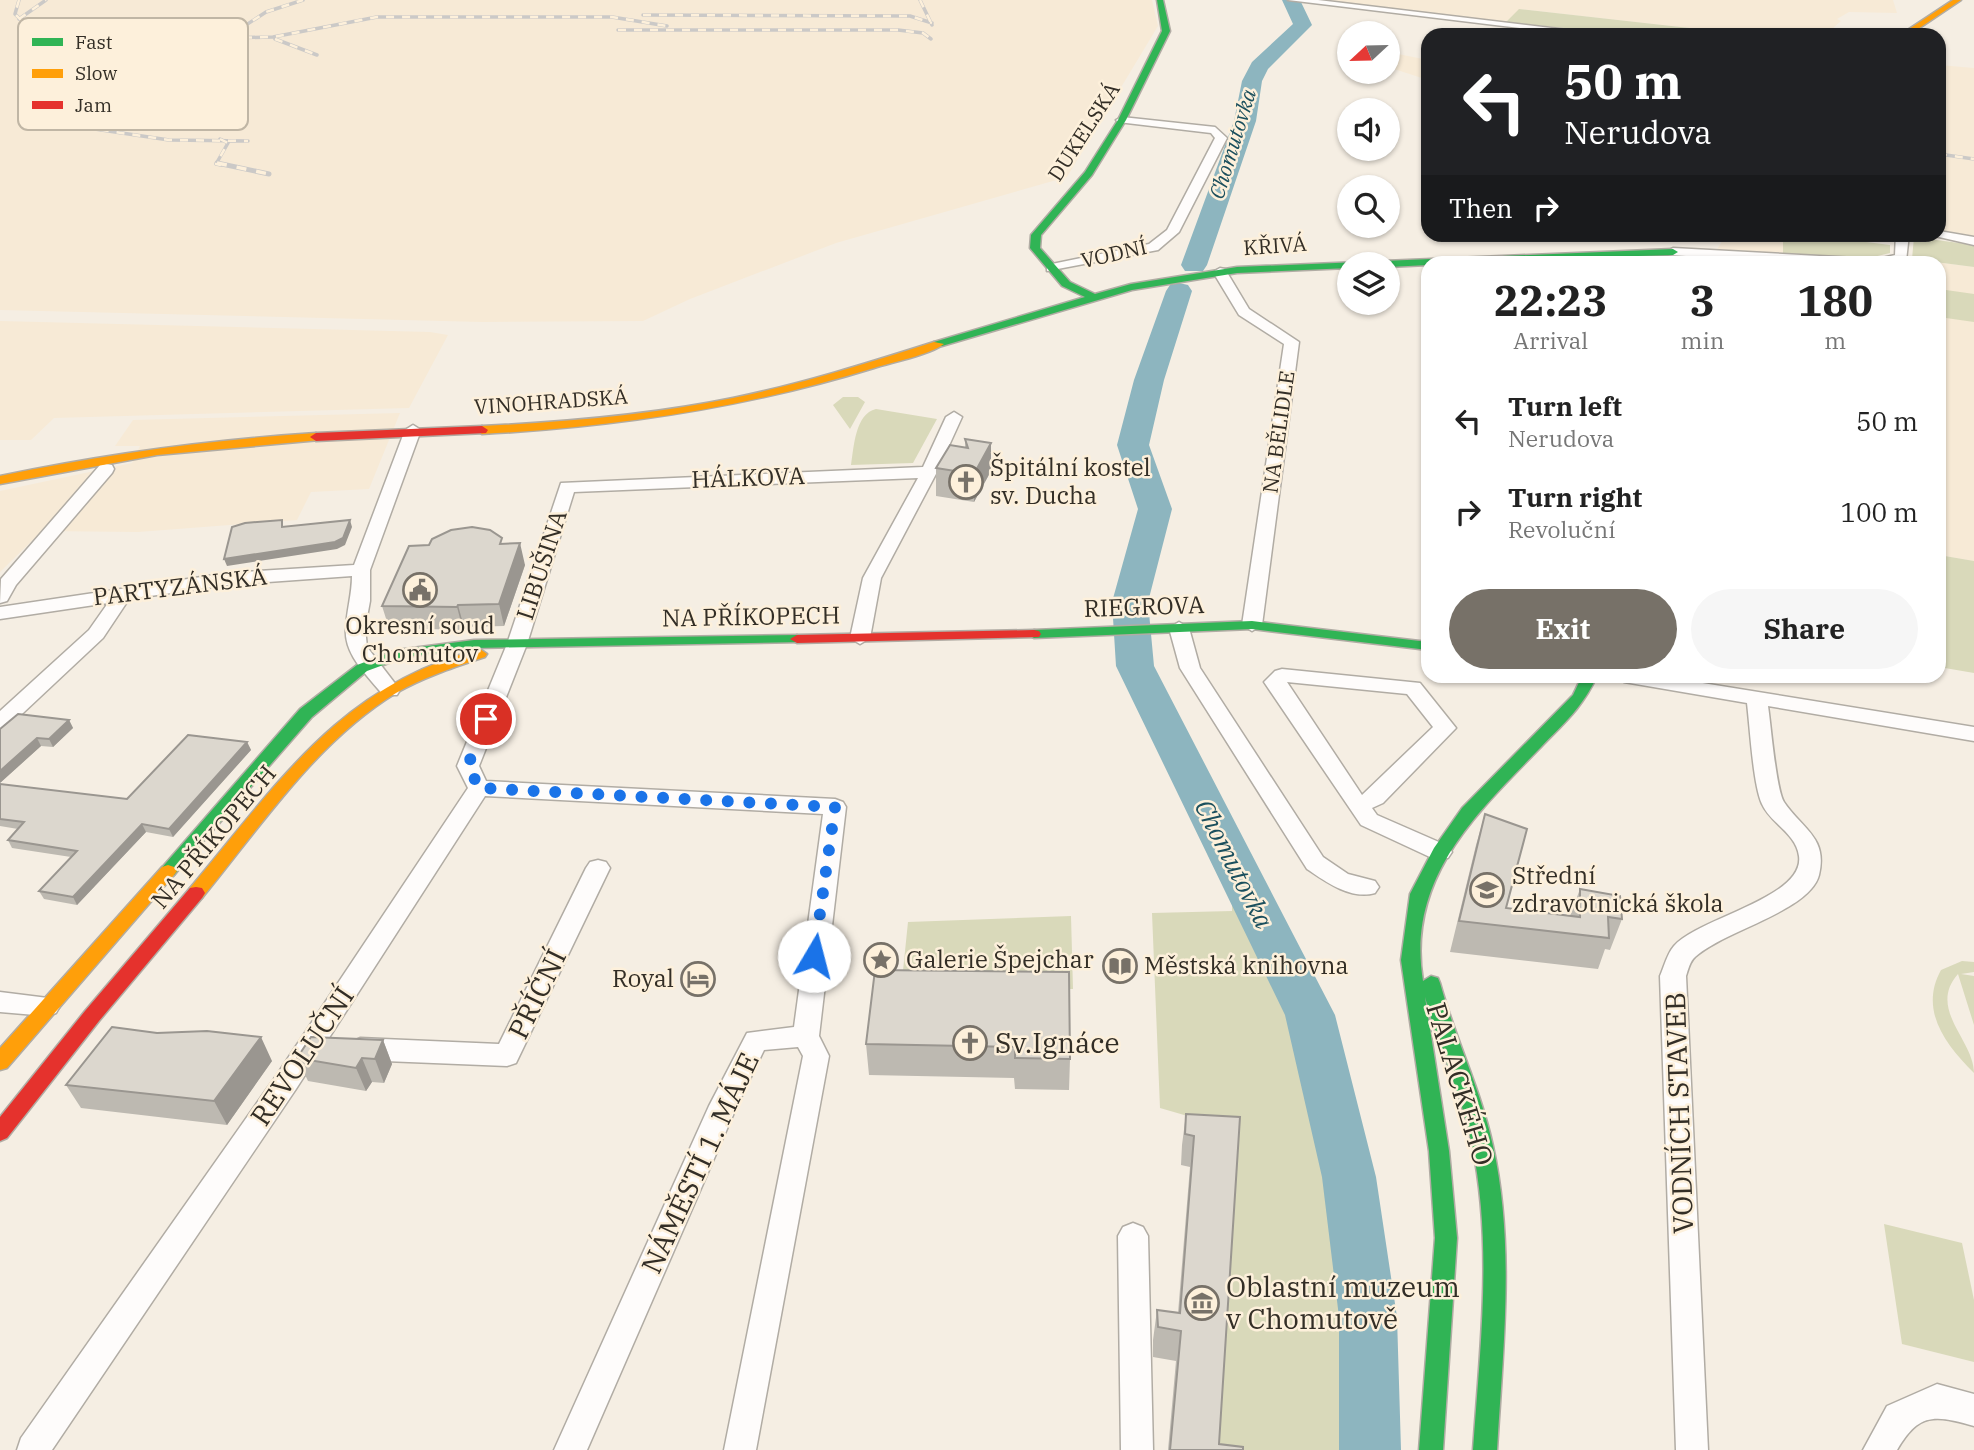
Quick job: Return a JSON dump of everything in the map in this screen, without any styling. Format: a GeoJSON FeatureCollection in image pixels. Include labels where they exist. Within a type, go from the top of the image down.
{"type":"FeatureCollection","features":[{"type":"Feature","properties":{"kind":"street","name":"DUKELSKÁ"},"geometry":{"type":"LineString","coordinates":[[1092,297],[1066,284],[1035,248],[1036,235],[1089,173],[1122,120],[1166,31],[1160,0]]}},
{"type":"Feature","properties":{"kind":"street"},"geometry":{"type":"LineString","coordinates":[[1293,0],[1314,4],[1477,15],[1549,28]]}},
{"type":"Feature","properties":{"kind":"street"},"geometry":{"type":"LineString","coordinates":[[1916,28],[1958,0]]}},
{"type":"Feature","properties":{"kind":"street","name":"VODNÍ"},"geometry":{"type":"LineString","coordinates":[[1052,268],[1153,247],[1172,232],[1221,138],[1215,130],[1192,125],[1122,120]]}},
{"type":"Feature","properties":{"kind":"street"},"geometry":{"type":"LineString","coordinates":[[1946,236],[1974,241]]}},
{"type":"Feature","properties":{"kind":"street","name":"KŘIVÁ"},"geometry":{"type":"LineString","coordinates":[[1092,297],[1220,272],[1278,266],[1421,262]]}},
{"type":"Feature","properties":{"kind":"street","name":"NA BĚLIDLE"},"geometry":{"type":"LineString","coordinates":[[1220,272],[1244,312],[1292,342],[1252,625]]}},
{"type":"Feature","properties":{"kind":"street","name":"VINOHRADSKÁ"},"geometry":{"type":"LineString","coordinates":[[0,480],[166,449],[413,430],[536,427],[708,407],[817,383],[1092,297]]}},
{"type":"Feature","properties":{"kind":"street"},"geometry":{"type":"LineString","coordinates":[[860,638],[872,578],[929,472],[954,417]]}},
{"type":"Feature","properties":{"kind":"street"},"geometry":{"type":"LineString","coordinates":[[390,690],[367,663],[357,646],[355,628],[361,601],[361,570],[413,430]]}},
{"type":"Feature","properties":{"kind":"street"},"geometry":{"type":"LineString","coordinates":[[0,597],[8,583],[106,469]]}},
{"type":"Feature","properties":{"kind":"street","name":"HÁLKOVA"},"geometry":{"type":"LineString","coordinates":[[567,486],[929,472]]}},
{"type":"Feature","properties":{"kind":"street","name":"LIBUŠINA"},"geometry":{"type":"LineString","coordinates":[[517,643],[567,486]]}},
{"type":"Feature","properties":{"kind":"street","name":"PARTYZÁNSKÁ"},"geometry":{"type":"LineString","coordinates":[[0,613],[228,579],[361,570]]}},
{"type":"Feature","properties":{"kind":"street"},"geometry":{"type":"LineString","coordinates":[[0,723],[96,634],[123,594]]}},
{"type":"Feature","properties":{"kind":"street","name":"RIEGROVA"},"geometry":{"type":"LineString","coordinates":[[860,638],[1252,625],[1421,645]]}},
{"type":"Feature","properties":{"kind":"street"},"geometry":{"type":"LineString","coordinates":[[1179,628],[1189,668],[1310,855],[1327,873],[1341,881],[1367,887]]}},
{"type":"Feature","properties":{"kind":"street","name":"NA PŘÍKOPECH"},"geometry":{"type":"LineString","coordinates":[[0,1062],[306,713],[330,688],[367,663],[426,646],[860,638]]}},
{"type":"Feature","properties":{"kind":"street"},"geometry":{"type":"LineString","coordinates":[[517,643],[468,765],[479,788],[835,807],[806,1036],[816,1056],[740,1450]]}},
{"type":"Feature","properties":{"kind":"street","name":"NA PŘÍKOPECH"},"geometry":{"type":"LineString","coordinates":[[0,1132],[92,1016],[329,737],[390,690],[438,668],[517,643]]}},
{"type":"Feature","properties":{"kind":"street"},"geometry":{"type":"LineString","coordinates":[[1358,805],[1375,798],[1445,728],[1413,688],[1282,675],[1274,682],[1358,805],[1369,820],[1440,852]]}},
{"type":"Feature","properties":{"kind":"street","name":"PALACKÉHO"},"geometry":{"type":"LineString","coordinates":[[1431,1450],[1446,1238],[1439,1152],[1410,960],[1419,894],[1440,852],[1468,812],[1580,697],[1586,683]]}},
{"type":"Feature","properties":{"kind":"street"},"geometry":{"type":"LineString","coordinates":[[1670,683],[1974,734]]}},
{"type":"Feature","properties":{"kind":"street","name":"VODNÍCH STAVEB"},"geometry":{"type":"LineString","coordinates":[[1692,1450],[1673,976],[1682,952],[1740,918],[1788,896],[1807,879],[1811,856],[1799,831],[1772,803],[1756,696]]}},
{"type":"Feature","properties":{"kind":"street","name":"REVOLUČNÍ"},"geometry":{"type":"LineString","coordinates":[[33,1450],[309,1047],[479,788]]}},
{"type":"Feature","properties":{"kind":"street","name":"PŘÍČNÍ"},"geometry":{"type":"LineString","coordinates":[[309,1047],[507,1055],[598,868]]}},
{"type":"Feature","properties":{"kind":"street","name":"PALACKÉHO"},"geometry":{"type":"LineString","coordinates":[[1415,929],[1426,958],[1437,1017],[1463,1079],[1487,1165],[1495,1248],[1485,1450]]}},
{"type":"Feature","properties":{"kind":"street"},"geometry":{"type":"LineString","coordinates":[[0,1002],[47,1006]]}},
{"type":"Feature","properties":{"kind":"street","name":"NÁMĚSTÍ 1. MÁJE"},"geometry":{"type":"LineString","coordinates":[[570,1450],[723,1106],[756,1040],[806,1036]]}},
{"type":"Feature","properties":{"kind":"street"},"geometry":{"type":"LineString","coordinates":[[1133,1236],[1137,1450]]}},
{"type":"Feature","properties":{"kind":"street"},"geometry":{"type":"LineString","coordinates":[[1879,1450],[1898,1417],[1937,1400],[1974,1410]]}},
{"type":"Feature","properties":{"kind":"shaded area"},"geometry":{"type":"Polygon","coordinates":[[[0,0],[1152,0],[1158,26],[1067,177],[836,243],[690,299],[643,321],[483,322],[0,310],[0,0]]]}},
{"type":"Feature","properties":{"kind":"shaded area"},"geometry":{"type":"Polygon","coordinates":[[[1317,0],[1893,0],[1897,13],[1849,12],[1837,19],[1841,21],[1834,28],[1690,28],[1520,9],[1506,22],[1317,0]]]}},
{"type":"Feature","properties":{"kind":"shaded area"},"geometry":{"type":"Polygon","coordinates":[[[1400,54],[1421,59],[1421,78],[1400,71],[1400,54]]]}},
{"type":"Feature","properties":{"kind":"shaded area"},"geometry":{"type":"Polygon","coordinates":[[[1946,66],[1974,68],[1974,237],[1946,233],[1946,66]]]}},
{"type":"Feature","properties":{"kind":"shaded area"},"geometry":{"type":"Polygon","coordinates":[[[1722,242],[1783,242],[1783,253],[1716,251],[1722,242]]]}},
{"type":"Feature","properties":{"kind":"shaded area"},"geometry":{"type":"Polygon","coordinates":[[[1946,264],[1974,267],[1974,561],[1946,556],[1946,264]]]}},
{"type":"Feature","properties":{"kind":"shaded area"},"geometry":{"type":"Polygon","coordinates":[[[0,321],[430,332],[448,335],[409,408],[54,418],[31,440],[0,440],[0,321]]]}},
{"type":"Feature","properties":{"kind":"shaded area"},"geometry":{"type":"Polygon","coordinates":[[[400,413],[369,489],[311,492],[297,520],[138,532],[42,531],[0,572],[0,491],[132,463],[140,446],[115,446],[133,420],[400,413]]]}},
{"type":"Feature","properties":{"kind":"green space"},"geometry":{"type":"Polygon","coordinates":[[[1519,9],[1689,28],[1564,28],[1506,22],[1519,9]]]}},
{"type":"Feature","properties":{"kind":"green space"},"geometry":{"type":"Polygon","coordinates":[[[1946,241],[1974,245],[1974,267],[1946,263],[1946,256],[1912,256],[1914,242],[1946,241]]]}},
{"type":"Feature","properties":{"kind":"green space"},"geometry":{"type":"Polygon","coordinates":[[[1783,242],[1866,242],[1890,245],[1890,253],[1878,256],[1783,253],[1783,242]]]}},
{"type":"Feature","properties":{"kind":"green space"},"geometry":{"type":"Polygon","coordinates":[[[1946,290],[1974,294],[1974,322],[1946,318],[1946,290]]]}},
{"type":"Feature","properties":{"kind":"green space"},"geometry":{"type":"Polygon","coordinates":[[[843,397],[858,397],[865,402],[850,429],[833,405],[843,397]]]}},
{"type":"Feature","properties":{"kind":"green space"},"geometry":{"type":"Polygon","coordinates":[[[876,409],[937,419],[913,463],[851,465],[860,424],[869,412],[876,409]]]}},
{"type":"Feature","properties":{"kind":"green space"},"geometry":{"type":"Polygon","coordinates":[[[1946,556],[1974,561],[1974,673],[1946,668],[1946,556]]]}},
{"type":"Feature","properties":{"kind":"green space"},"geometry":{"type":"Polygon","coordinates":[[[1232,903],[1247,903],[1290,990],[1327,1120],[1344,1221],[1358,1356],[1357,1450],[1215,1450],[1191,1117],[1160,1108],[1152,913],[1232,911],[1232,903]]]}},
{"type":"Feature","properties":{"kind":"green space"},"geometry":{"type":"Polygon","coordinates":[[[1071,916],[1073,989],[901,990],[908,922],[1071,916]]]}},
{"type":"Feature","properties":{"kind":"green space"},"geometry":{"type":"Polygon","coordinates":[[[1962,961],[1974,962],[1974,972],[1961,974],[1974,976],[1974,1025],[1958,974],[1950,987],[1947,1000],[1949,1012],[1972,1061],[1974,1073],[1945,1038],[1934,1013],[1935,985],[1941,970],[1962,961]]]}},
{"type":"Feature","properties":{"kind":"green space"},"geometry":{"type":"Polygon","coordinates":[[[1884,1224],[1962,1243],[1974,1300],[1974,1362],[1902,1344],[1884,1224]]]}},
{"type":"Feature","properties":{"kind":"building"},"geometry":{"type":"Polygon","coordinates":[[[965,439],[991,443],[974,474],[936,468],[950,445],[968,448],[965,439]]]}},
{"type":"Feature","properties":{"kind":"building"},"geometry":{"type":"Polygon","coordinates":[[[282,520],[282,527],[350,520],[343,538],[335,542],[224,559],[232,527],[245,523],[282,520]]]}},
{"type":"Feature","properties":{"kind":"building"},"geometry":{"type":"Polygon","coordinates":[[[472,527],[490,530],[502,538],[500,544],[520,543],[499,604],[457,607],[382,606],[409,546],[429,545],[432,539],[451,530],[472,527]]]}},
{"type":"Feature","properties":{"kind":"building"},"geometry":{"type":"Polygon","coordinates":[[[18,714],[69,720],[49,739],[37,738],[0,771],[0,729],[18,714]]]}},
{"type":"Feature","properties":{"kind":"building"},"geometry":{"type":"Polygon","coordinates":[[[188,735],[247,742],[169,829],[142,824],[73,897],[39,891],[77,851],[8,840],[24,822],[0,819],[0,784],[127,799],[188,735]]]}},
{"type":"Feature","properties":{"kind":"building"},"geometry":{"type":"Polygon","coordinates":[[[1485,814],[1527,829],[1506,908],[1580,917],[1580,889],[1620,896],[1622,919],[1608,917],[1609,938],[1459,921],[1485,814]]]}},
{"type":"Feature","properties":{"kind":"building"},"geometry":{"type":"Polygon","coordinates":[[[875,970],[1069,972],[1070,1059],[1015,1058],[1015,1047],[866,1044],[875,970]]]}},
{"type":"Feature","properties":{"kind":"building"},"geometry":{"type":"Polygon","coordinates":[[[112,1027],[157,1033],[207,1031],[261,1037],[214,1101],[66,1085],[112,1027]]]}},
{"type":"Feature","properties":{"kind":"building"},"geometry":{"type":"Polygon","coordinates":[[[311,1037],[383,1040],[375,1059],[362,1058],[356,1068],[297,1058],[311,1037]]]}},
{"type":"Feature","properties":{"kind":"building","name":"Oblastní muzeum v Chomutově"},"geometry":{"type":"Polygon","coordinates":[[[1186,1114],[1240,1117],[1219,1444],[1243,1447],[1243,1450],[1170,1450],[1181,1331],[1158,1327],[1157,1310],[1180,1313],[1194,1136],[1185,1134],[1186,1114]]]}},
{"type":"Feature","properties":{"kind":"waterway","name":"Chomutovka"},"geometry":{"type":"LineString","coordinates":[[1194,265],[1245,121],[1252,81],[1259,66],[1303,25],[1291,0]]}},
{"type":"Feature","properties":{"kind":"waterway","name":"Chomutovka"},"geometry":{"type":"LineString","coordinates":[[1179,291],[1149,380],[1133,445],[1155,509],[1130,602],[1135,666],[1310,1015],[1349,1177],[1368,1317],[1370,1450]]}},
{"type":"Feature","properties":{"kind":"railway"},"geometry":{"type":"LineString","coordinates":[[19,0],[15,14],[19,18]]}},
{"type":"Feature","properties":{"kind":"railway"},"geometry":{"type":"LineString","coordinates":[[20,18],[46,0]]}},
{"type":"Feature","properties":{"kind":"railway"},"geometry":{"type":"LineString","coordinates":[[248,24],[266,12],[303,0]]}},
{"type":"Feature","properties":{"kind":"railway"},"geometry":{"type":"LineString","coordinates":[[920,0],[931,23]]}},
{"type":"Feature","properties":{"kind":"railway"},"geometry":{"type":"LineString","coordinates":[[643,15],[910,16],[931,23]]}},
{"type":"Feature","properties":{"kind":"railway"},"geometry":{"type":"LineString","coordinates":[[248,38],[273,37],[377,17],[612,17],[667,26]]}},
{"type":"Feature","properties":{"kind":"railway"},"geometry":{"type":"LineString","coordinates":[[618,30],[898,30],[923,33],[931,39]]}},
{"type":"Feature","properties":{"kind":"railway"},"geometry":{"type":"LineString","coordinates":[[275,39],[317,55]]}},
{"type":"Feature","properties":{"kind":"railway"},"geometry":{"type":"LineString","coordinates":[[102,130],[169,140],[223,141]]}},
{"type":"Feature","properties":{"kind":"railway"},"geometry":{"type":"LineString","coordinates":[[221,165],[216,164],[228,143],[223,141]]}},
{"type":"Feature","properties":{"kind":"railway"},"geometry":{"type":"LineString","coordinates":[[223,141],[248,141]]}},
{"type":"Feature","properties":{"kind":"railway"},"geometry":{"type":"LineString","coordinates":[[1946,155],[1974,159]]}},
{"type":"Feature","properties":{"kind":"railway"},"geometry":{"type":"LineString","coordinates":[[217,163],[269,174]]}},
{"type":"Feature","properties":{"kind":"traffic: fast"},"geometry":{"type":"LineString","coordinates":[[1092,297],[1066,284],[1035,248],[1036,235],[1089,173],[1122,120],[1166,31],[1160,0]]}},
{"type":"Feature","properties":{"kind":"traffic: fast"},"geometry":{"type":"LineString","coordinates":[[1576,256],[1673,252]]}},
{"type":"Feature","properties":{"kind":"traffic: fast"},"geometry":{"type":"LineString","coordinates":[[938,344],[1131,287],[1237,270],[1421,262]]}},
{"type":"Feature","properties":{"kind":"traffic: fast"},"geometry":{"type":"LineString","coordinates":[[1034,634],[1252,625],[1421,645]]}},
{"type":"Feature","properties":{"kind":"traffic: fast"},"geometry":{"type":"LineString","coordinates":[[168,871],[306,713],[362,668],[402,653],[474,644],[797,639]]}},
{"type":"Feature","properties":{"kind":"traffic: fast"},"geometry":{"type":"LineString","coordinates":[[1431,1450],[1446,1238],[1439,1151],[1410,960],[1419,894],[1440,852],[1468,812],[1580,697],[1586,683]]}},
{"type":"Feature","properties":{"kind":"traffic: fast"},"geometry":{"type":"LineString","coordinates":[[1431,983],[1478,1125],[1489,1183],[1493,1221],[1494,1298],[1485,1450]]}},
{"type":"Feature","properties":{"kind":"traffic: slow"},"geometry":{"type":"LineString","coordinates":[[1915,28],[1958,0]]}},
{"type":"Feature","properties":{"kind":"traffic: slow"},"geometry":{"type":"LineString","coordinates":[[482,430],[607,421],[701,408],[810,383],[938,344]]}},
{"type":"Feature","properties":{"kind":"traffic: slow"},"geometry":{"type":"LineString","coordinates":[[0,480],[157,452],[316,437]]}},
{"type":"Feature","properties":{"kind":"traffic: slow"},"geometry":{"type":"LineString","coordinates":[[196,893],[312,755],[364,708],[402,684],[480,654]]}},
{"type":"Feature","properties":{"kind":"traffic: slow"},"geometry":{"type":"LineString","coordinates":[[0,1062],[168,871]]}},
{"type":"Feature","properties":{"kind":"traffic: jam"},"geometry":{"type":"LineString","coordinates":[[316,437],[482,430]]}},
{"type":"Feature","properties":{"kind":"traffic: jam"},"geometry":{"type":"LineString","coordinates":[[797,639],[1034,634]]}},
{"type":"Feature","properties":{"kind":"traffic: jam"},"geometry":{"type":"LineString","coordinates":[[0,1132],[92,1016],[196,893]]}},
{"type":"Feature","properties":{"kind":"place","name":"Špitální kostel sv. Ducha"},"geometry":{"type":"Point","coordinates":[966,482]}},
{"type":"Feature","properties":{"kind":"place","name":"Okresní soud Chomutov"},"geometry":{"type":"Point","coordinates":[420,590]}},
{"type":"Feature","properties":{"kind":"place","name":"Střední zdravotnická škola"},"geometry":{"type":"Point","coordinates":[1487,890]}},
{"type":"Feature","properties":{"kind":"place","name":"Galerie Špejchar"},"geometry":{"type":"Point","coordinates":[881,960]}},
{"type":"Feature","properties":{"kind":"place","name":"Městská knihovna"},"geometry":{"type":"Point","coordinates":[1120,966]}},
{"type":"Feature","properties":{"kind":"place","name":"Royal"},"geometry":{"type":"Point","coordinates":[698,979]}},
{"type":"Feature","properties":{"kind":"place","name":"Sv.Ignáce"},"geometry":{"type":"Point","coordinates":[970,1043]}},
{"type":"Feature","properties":{"kind":"place","name":"Oblastní muzeum v Chomutově"},"geometry":{"type":"Point","coordinates":[1202,1303]}},
{"type":"Feature","properties":{"kind":"route"},"geometry":{"type":"LineString","coordinates":[[486,719],[468,765],[479,788],[835,807],[814,956]]}}]}
